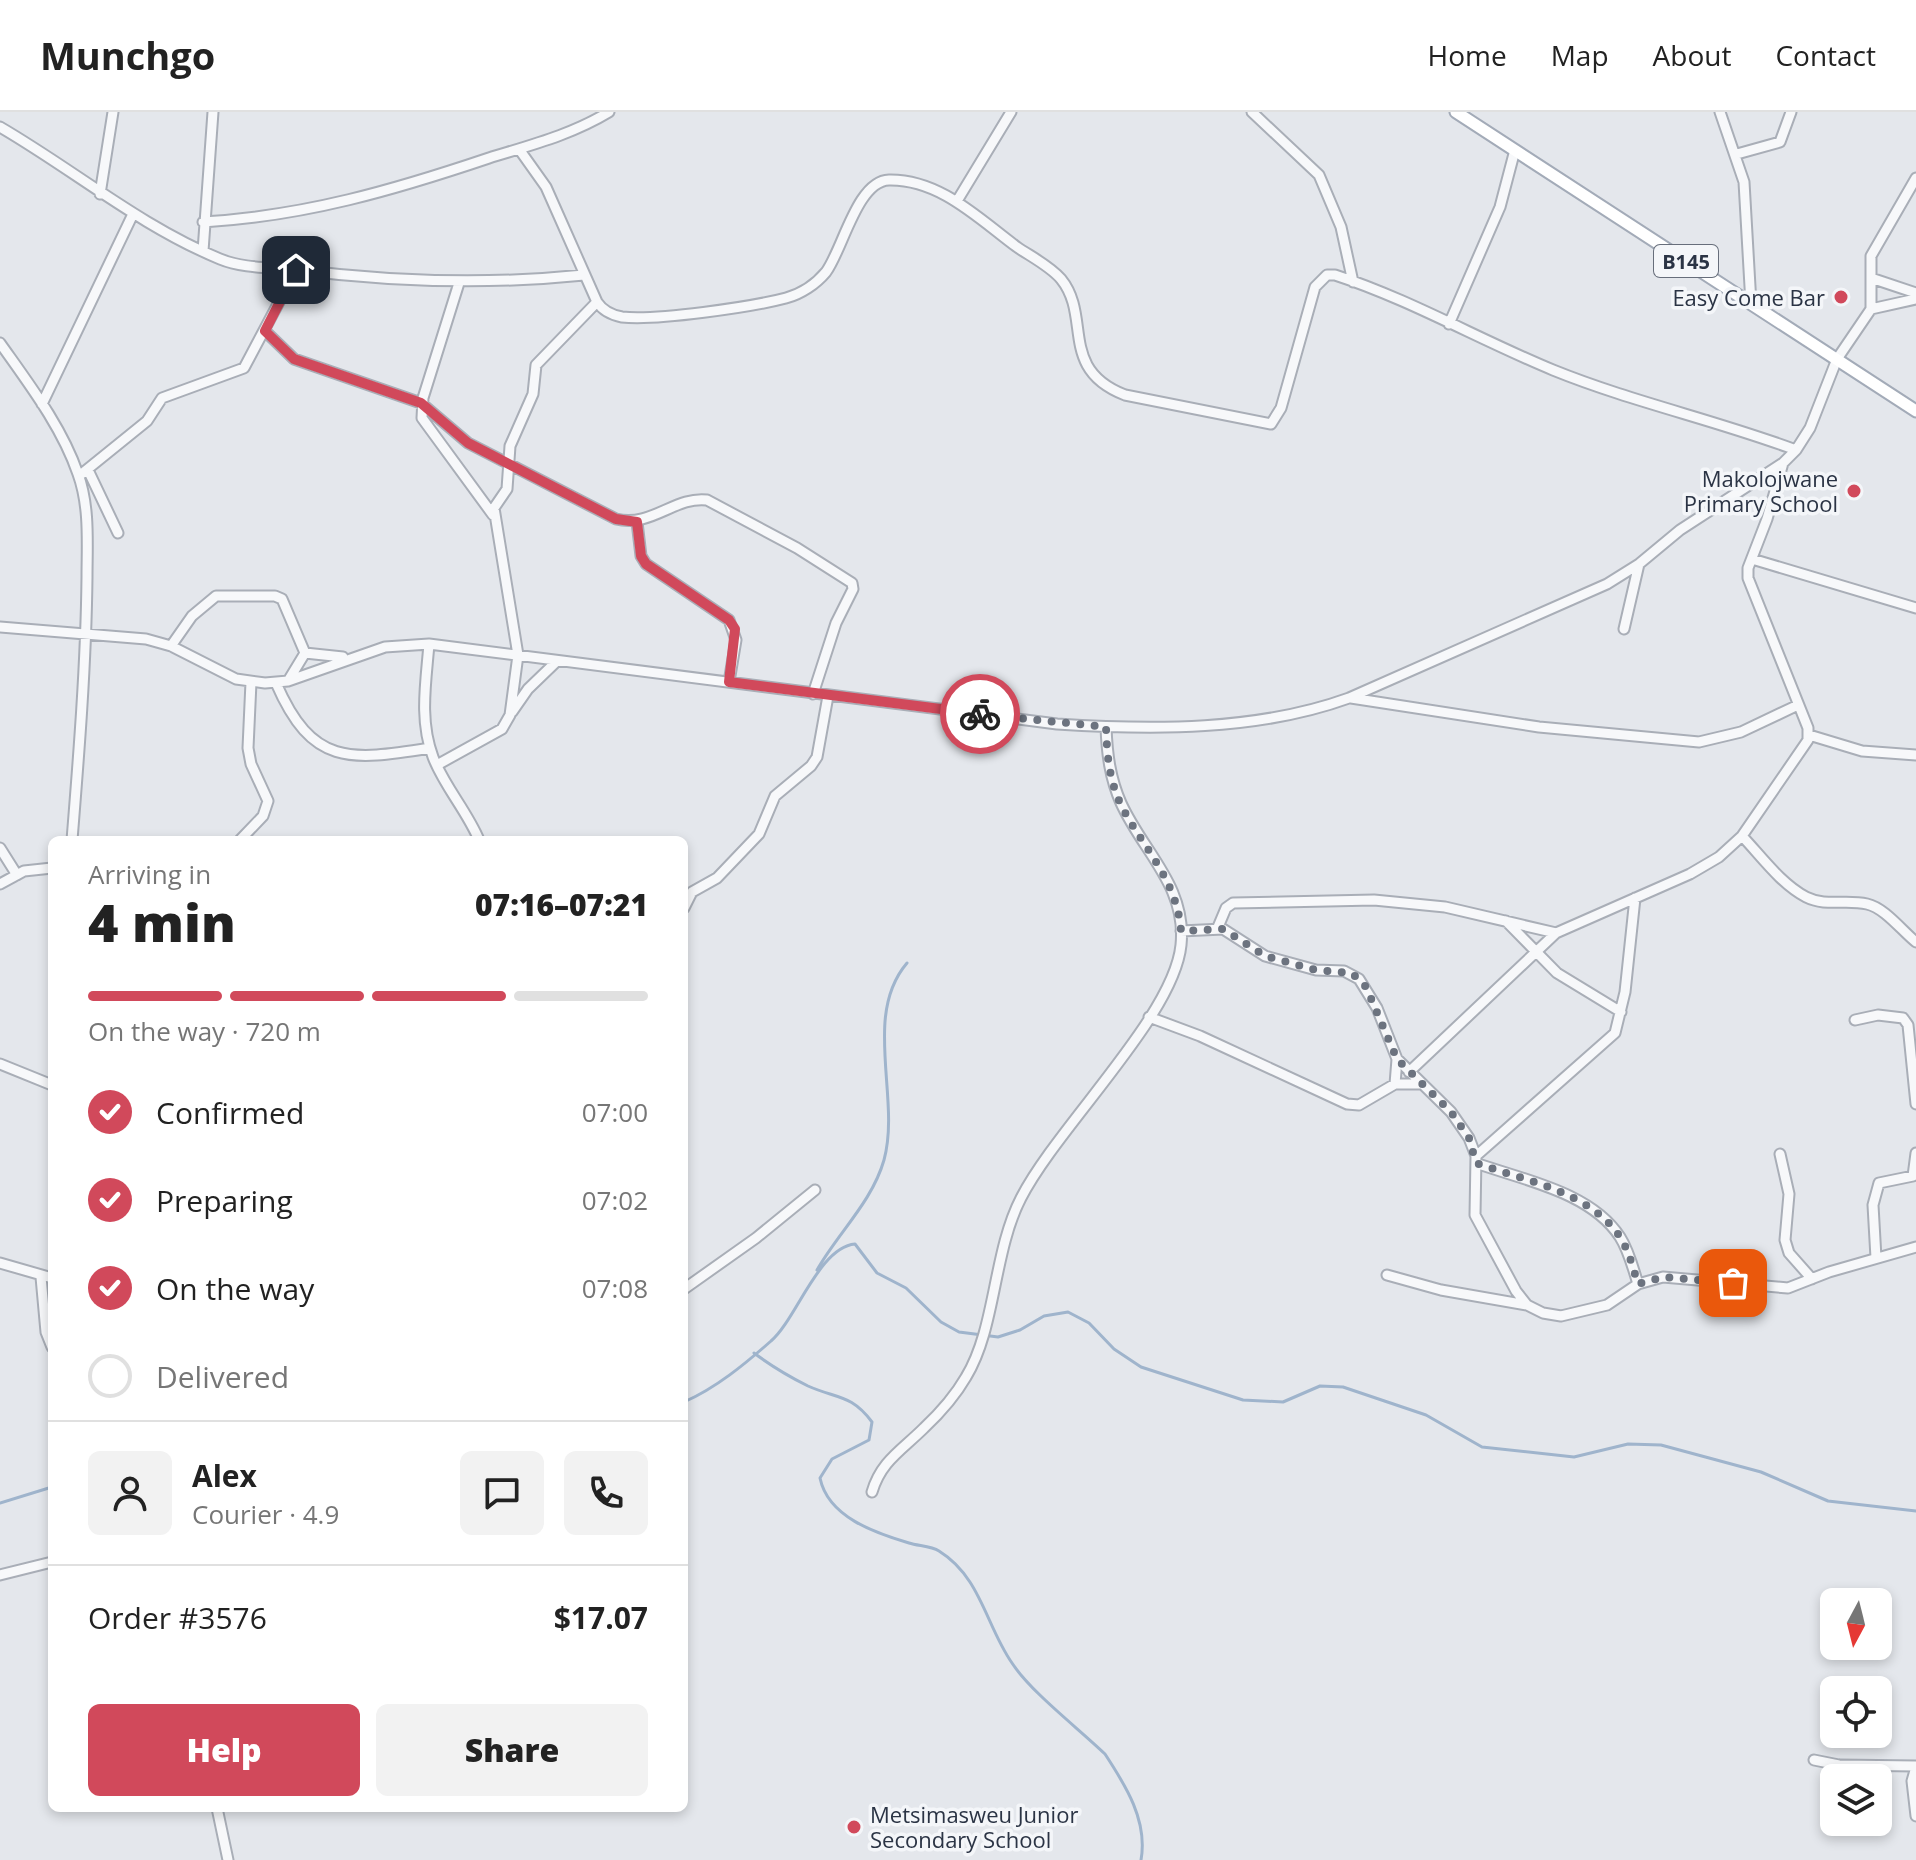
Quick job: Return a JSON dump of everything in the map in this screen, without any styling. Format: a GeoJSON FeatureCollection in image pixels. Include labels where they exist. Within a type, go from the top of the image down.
{"type":"FeatureCollection","features":[{"type":"Feature","properties":{"kind":"main road","name":"B145"},"geometry":{"type":"LineString","coordinates":[[1456,112],[1916,411]]}},
{"type":"Feature","properties":{"kind":"street"},"geometry":{"type":"LineString","coordinates":[[100,194],[113,112]]}},
{"type":"Feature","properties":{"kind":"street"},"geometry":{"type":"LineString","coordinates":[[203,251],[213,112]]}},
{"type":"Feature","properties":{"kind":"street"},"geometry":{"type":"LineString","coordinates":[[203,222],[280,214],[359,200],[549,141],[609,112]]}},
{"type":"Feature","properties":{"kind":"street"},"geometry":{"type":"LineString","coordinates":[[957,201],[1011,112]]}},
{"type":"Feature","properties":{"kind":"street"},"geometry":{"type":"LineString","coordinates":[[1252,112],[1319,175],[1341,227],[1353,282]]}},
{"type":"Feature","properties":{"kind":"street"},"geometry":{"type":"LineString","coordinates":[[1720,112],[1737,154],[1744,182],[1751,304]]}},
{"type":"Feature","properties":{"kind":"street"},"geometry":{"type":"LineString","coordinates":[[1737,154],[1780,142],[1791,112]]}},
{"type":"Feature","properties":{"kind":"street"},"geometry":{"type":"LineString","coordinates":[[0,127],[133,214],[231,263],[358,279],[459,283],[584,275]]}},
{"type":"Feature","properties":{"kind":"street"},"geometry":{"type":"LineString","coordinates":[[519,149],[546,187],[597,302],[612,314],[632,317],[787,298],[807,289],[826,272],[868,190],[889,180],[914,185],[957,201],[1060,278],[1067,289],[1084,358],[1106,386],[1134,398],[1266,426],[1276,419],[1281,408],[1315,287],[1327,275],[1353,282],[1554,370],[1635,400],[1737,428],[1796,450]]}},
{"type":"Feature","properties":{"kind":"street"},"geometry":{"type":"LineString","coordinates":[[1449,324],[1500,207],[1515,150]]}},
{"type":"Feature","properties":{"kind":"street"},"geometry":{"type":"LineString","coordinates":[[1871,309],[1871,256],[1916,178]]}},
{"type":"Feature","properties":{"kind":"street"},"geometry":{"type":"LineString","coordinates":[[42,404],[133,214]]}},
{"type":"Feature","properties":{"kind":"street"},"geometry":{"type":"LineString","coordinates":[[84,473],[147,421],[162,398],[244,368],[296,270]]}},
{"type":"Feature","properties":{"kind":"street"},"geometry":{"type":"LineString","coordinates":[[1871,278],[1916,296]]}},
{"type":"Feature","properties":{"kind":"street"},"geometry":{"type":"LineString","coordinates":[[459,283],[421,403],[422,418],[493,515],[518,655],[510,715]]}},
{"type":"Feature","properties":{"kind":"street"},"geometry":{"type":"LineString","coordinates":[[0,627],[146,639],[171,646],[236,679],[251,682],[288,681],[346,658],[385,647],[429,644],[828,696],[1106,727],[1266,719],[1349,698],[1579,598],[1639,564],[1666,539],[1783,463],[1810,428],[1837,359],[1858,323],[1871,309],[1916,296]]}},
{"type":"Feature","properties":{"kind":"street"},"geometry":{"type":"LineString","coordinates":[[493,515],[507,489],[510,446],[533,394],[536,365],[597,302]]}},
{"type":"Feature","properties":{"kind":"street"},"geometry":{"type":"LineString","coordinates":[[265,331],[294,359],[421,403],[452,432],[616,519],[637,522],[693,501],[707,500],[797,548],[852,583],[853,589],[836,623],[813,694]]}},
{"type":"Feature","properties":{"kind":"street"},"geometry":{"type":"LineString","coordinates":[[0,343],[42,404],[118,533]]}},
{"type":"Feature","properties":{"kind":"street"},"geometry":{"type":"LineString","coordinates":[[1783,463],[1748,578],[1809,735]]}},
{"type":"Feature","properties":{"kind":"street"},"geometry":{"type":"LineString","coordinates":[[72,836],[86,633],[84,473]]}},
{"type":"Feature","properties":{"kind":"street"},"geometry":{"type":"LineString","coordinates":[[637,522],[641,556],[646,564],[729,620],[735,629],[729,682]]}},
{"type":"Feature","properties":{"kind":"street"},"geometry":{"type":"LineString","coordinates":[[1752,559],[1916,608]]}},
{"type":"Feature","properties":{"kind":"street"},"geometry":{"type":"LineString","coordinates":[[1624,629],[1639,564]]}},
{"type":"Feature","properties":{"kind":"street"},"geometry":{"type":"LineString","coordinates":[[171,646],[192,616],[216,596],[275,596],[287,605],[305,653]]}},
{"type":"Feature","properties":{"kind":"street"},"geometry":{"type":"LineString","coordinates":[[429,644],[424,725],[437,765],[477,836]]}},
{"type":"Feature","properties":{"kind":"street"},"geometry":{"type":"LineString","coordinates":[[305,653],[346,658]]}},
{"type":"Feature","properties":{"kind":"street"},"geometry":{"type":"LineString","coordinates":[[288,681],[305,653]]}},
{"type":"Feature","properties":{"kind":"street"},"geometry":{"type":"LineString","coordinates":[[437,765],[502,729],[528,689],[557,661]]}},
{"type":"Feature","properties":{"kind":"street"},"geometry":{"type":"LineString","coordinates":[[244,836],[263,816],[268,801],[251,764],[248,748],[251,682]]}},
{"type":"Feature","properties":{"kind":"street"},"geometry":{"type":"LineString","coordinates":[[276,683],[301,731],[318,746],[368,755],[430,748]]}},
{"type":"Feature","properties":{"kind":"street"},"geometry":{"type":"LineString","coordinates":[[688,900],[692,892],[717,878],[759,834],[775,796],[811,766],[817,757],[828,696]]}},
{"type":"Feature","properties":{"kind":"street"},"geometry":{"type":"LineString","coordinates":[[1349,698],[1539,727],[1699,742],[1741,732],[1798,705]]}},
{"type":"Feature","properties":{"kind":"street"},"geometry":{"type":"LineString","coordinates":[[872,1492],[885,1462],[944,1408],[964,1380],[978,1350],[1007,1231],[1022,1195],[1055,1143],[1149,1017],[1171,981],[1179,960],[1181,931],[1169,882],[1121,805],[1109,771],[1106,727]]}},
{"type":"Feature","properties":{"kind":"street"},"geometry":{"type":"LineString","coordinates":[[1809,735],[1862,751],[1916,755]]}},
{"type":"Feature","properties":{"kind":"street"},"geometry":{"type":"LineString","coordinates":[[1409,1072],[1556,933],[1707,866],[1742,836],[1809,735]]}},
{"type":"Feature","properties":{"kind":"street"},"geometry":{"type":"LineString","coordinates":[[1742,836],[1793,889],[1807,898],[1824,903],[1864,903],[1875,907],[1916,942]]}},
{"type":"Feature","properties":{"kind":"street"},"geometry":{"type":"LineString","coordinates":[[0,848],[17,875]]}},
{"type":"Feature","properties":{"kind":"street"},"geometry":{"type":"LineString","coordinates":[[0,884],[17,875],[48,869]]}},
{"type":"Feature","properties":{"kind":"street"},"geometry":{"type":"LineString","coordinates":[[1476,1160],[1607,1042],[1621,1012],[1635,898]]}},
{"type":"Feature","properties":{"kind":"street"},"geometry":{"type":"LineString","coordinates":[[1218,927],[1226,908],[1246,901],[1374,900],[1445,907],[1556,933]]}},
{"type":"Feature","properties":{"kind":"street"},"geometry":{"type":"LineString","coordinates":[[1505,919],[1536,954],[1567,980],[1621,1012]]}},
{"type":"Feature","properties":{"kind":"street"},"geometry":{"type":"LineString","coordinates":[[1181,931],[1218,927],[1265,956],[1316,970],[1352,973],[1366,987],[1397,1059],[1419,1084],[1451,1112],[1476,1160],[1475,1215],[1527,1305]]}},
{"type":"Feature","properties":{"kind":"street"},"geometry":{"type":"LineString","coordinates":[[1855,1020],[1878,1015],[1903,1018],[1908,1025],[1916,1104]]}},
{"type":"Feature","properties":{"kind":"street"},"geometry":{"type":"LineString","coordinates":[[1149,1017],[1200,1036],[1347,1104],[1359,1105],[1395,1084],[1419,1084]]}},
{"type":"Feature","properties":{"kind":"street"},"geometry":{"type":"LineString","coordinates":[[1395,1084],[1397,1059]]}},
{"type":"Feature","properties":{"kind":"street"},"geometry":{"type":"LineString","coordinates":[[0,1064],[48,1083]]}},
{"type":"Feature","properties":{"kind":"street"},"geometry":{"type":"LineString","coordinates":[[1876,1258],[1873,1205],[1879,1183],[1913,1176],[1916,1153]]}},
{"type":"Feature","properties":{"kind":"street"},"geometry":{"type":"LineString","coordinates":[[1780,1154],[1789,1194],[1785,1240],[1789,1253],[1812,1279]]}},
{"type":"Feature","properties":{"kind":"street"},"geometry":{"type":"LineString","coordinates":[[1476,1160],[1566,1196],[1604,1218],[1626,1249],[1638,1284]]}},
{"type":"Feature","properties":{"kind":"street"},"geometry":{"type":"LineString","coordinates":[[688,1286],[756,1238],[815,1190]]}},
{"type":"Feature","properties":{"kind":"street"},"geometry":{"type":"LineString","coordinates":[[1387,1275],[1441,1290],[1527,1305],[1561,1316],[1607,1305],[1638,1284],[1663,1277],[1688,1277],[1777,1289],[1916,1247]]}},
{"type":"Feature","properties":{"kind":"street"},"geometry":{"type":"LineString","coordinates":[[0,1263],[46,1277],[48,1337]]}},
{"type":"Feature","properties":{"kind":"street"},"geometry":{"type":"LineString","coordinates":[[0,1575],[48,1563]]}},
{"type":"Feature","properties":{"kind":"street"},"geometry":{"type":"LineString","coordinates":[[1814,1760],[1839,1765],[1916,1766],[1912,1781],[1916,1816]]}},
{"type":"Feature","properties":{"kind":"street"},"geometry":{"type":"LineString","coordinates":[[218,1812],[228,1860]]}},
{"type":"Feature","properties":{"kind":"waterway"},"geometry":{"type":"LineString","coordinates":[[817,1270],[863,1204],[884,1160],[888,1136],[884,1032],[894,984],[907,963]]}},
{"type":"Feature","properties":{"kind":"waterway"},"geometry":{"type":"LineString","coordinates":[[688,1400],[719,1383],[771,1341],[830,1257],[842,1248],[855,1244],[877,1273],[906,1288],[941,1322],[959,1332],[998,1337],[1020,1330],[1044,1316],[1068,1312],[1089,1323],[1114,1349],[1141,1367],[1243,1400],[1283,1402],[1320,1386],[1343,1387],[1426,1415],[1482,1447],[1574,1457],[1628,1444],[1661,1445],[1761,1472],[1828,1501],[1916,1511]]}},
{"type":"Feature","properties":{"kind":"waterway"},"geometry":{"type":"LineString","coordinates":[[754,1353],[808,1386],[857,1406],[872,1422],[869,1440],[832,1459],[820,1478],[825,1492],[832,1503],[855,1521],[896,1539],[936,1549],[964,1574],[982,1603],[1003,1649],[1020,1674],[1105,1754],[1113,1766],[1134,1804],[1141,1831],[1141,1860]]}},
{"type":"Feature","properties":{"kind":"waterway"},"geometry":{"type":"LineString","coordinates":[[0,1503],[48,1488]]}},
{"type":"Feature","properties":{"kind":"way so far"},"geometry":{"type":"LineString","coordinates":[[980,714],[1106,727],[1109,771],[1115,789],[1121,805],[1169,882],[1180,913],[1181,931],[1204,931],[1218,927],[1265,956],[1316,970],[1352,973],[1366,987],[1377,1008],[1397,1059],[1419,1084],[1451,1112],[1469,1138],[1476,1163],[1566,1196],[1592,1209],[1619,1236],[1638,1284],[1663,1277],[1733,1283]]}},
{"type":"Feature","properties":{"kind":"place","name":"Easy Come Bar"},"geometry":{"type":"Point","coordinates":[1841,297]}},
{"type":"Feature","properties":{"kind":"place","name":"Makolojwane Primary School"},"geometry":{"type":"Point","coordinates":[1854,491]}},
{"type":"Feature","properties":{"kind":"place","name":"Metsimasweu Junior Secondary School"},"geometry":{"type":"Point","coordinates":[854,1827]}},
{"type":"Feature","properties":{"kind":"route"},"geometry":{"type":"LineString","coordinates":[[296,270],[265,331],[279,346],[294,359],[421,403],[468,443],[616,519],[637,522],[641,556],[646,564],[683,592],[729,620],[735,629],[729,682],[980,714]]}}]}
